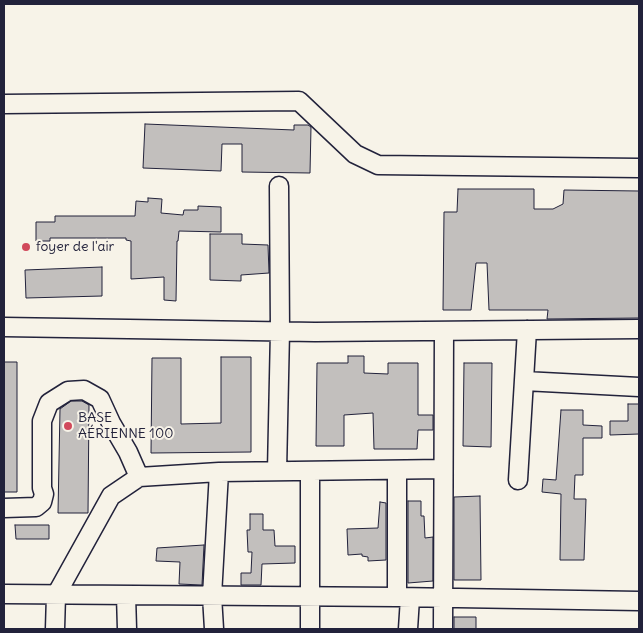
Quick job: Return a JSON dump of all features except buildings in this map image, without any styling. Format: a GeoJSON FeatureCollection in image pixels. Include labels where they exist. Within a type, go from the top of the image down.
{"type":"FeatureCollection","features":[{"type":"Feature","properties":{"kind":"street"},"geometry":{"type":"LineString","coordinates":[[4,104],[299,101],[355,154],[378,166],[639,168]]}},
{"type":"Feature","properties":{"kind":"street"},"geometry":{"type":"LineString","coordinates":[[277,471],[280,331],[279,186]]}},
{"type":"Feature","properties":{"kind":"street"},"geometry":{"type":"LineString","coordinates":[[4,327],[280,331],[639,329]]}},
{"type":"Feature","properties":{"kind":"street"},"geometry":{"type":"LineString","coordinates":[[518,480],[527,330]]}},
{"type":"Feature","properties":{"kind":"street"},"geometry":{"type":"LineString","coordinates":[[443,629],[444,331]]}},
{"type":"Feature","properties":{"kind":"street"},"geometry":{"type":"LineString","coordinates":[[524,381],[639,387]]}},
{"type":"Feature","properties":{"kind":"street"},"geometry":{"type":"LineString","coordinates":[[4,508],[36,507],[42,502],[44,494],[42,488],[42,421],[49,403],[68,391],[84,390],[100,399],[139,477]]}},
{"type":"Feature","properties":{"kind":"street"},"geometry":{"type":"LineString","coordinates":[[55,629],[56,595],[111,496],[139,477],[218,472],[443,469]]}},
{"type":"Feature","properties":{"kind":"street"},"geometry":{"type":"LineString","coordinates":[[396,470],[404,598],[408,629]]}},
{"type":"Feature","properties":{"kind":"street"},"geometry":{"type":"LineString","coordinates":[[310,471],[310,629]]}},
{"type":"Feature","properties":{"kind":"street"},"geometry":{"type":"LineString","coordinates":[[214,629],[212,596],[218,472]]}},
{"type":"Feature","properties":{"kind":"street"},"geometry":{"type":"LineString","coordinates":[[4,594],[639,601]]}},
{"type":"Feature","properties":{"kind":"street"},"geometry":{"type":"LineString","coordinates":[[126,595],[127,629]]}},
{"type":"Feature","properties":{"kind":"place","name":"foyer de l'air"},"geometry":{"type":"Point","coordinates":[26,247]}},
{"type":"Feature","properties":{"kind":"place","name":"BASE AÉRIENNE 100"},"geometry":{"type":"Point","coordinates":[68,426]}}]}
